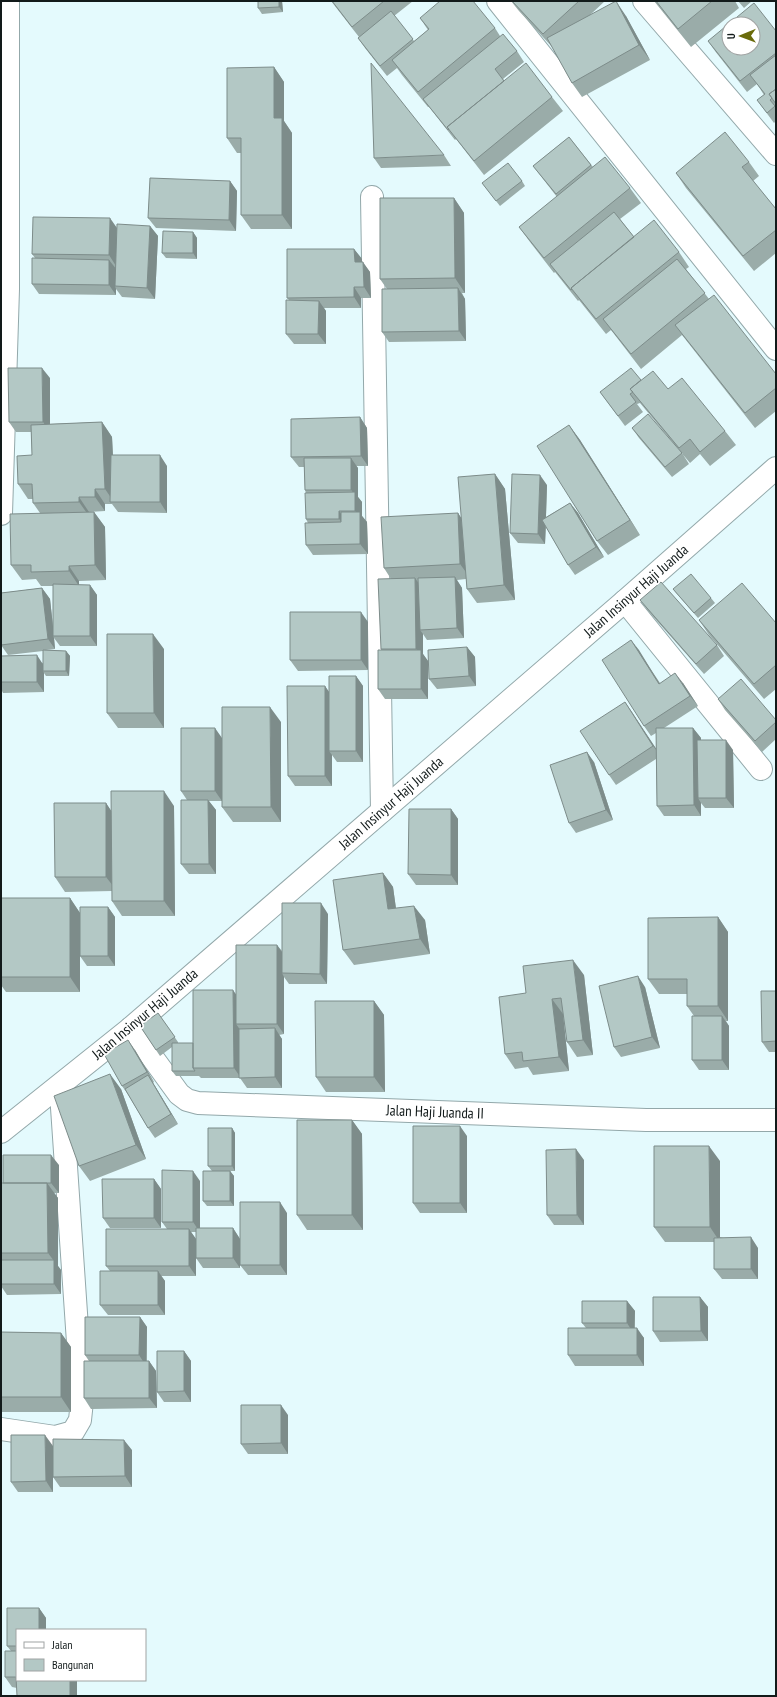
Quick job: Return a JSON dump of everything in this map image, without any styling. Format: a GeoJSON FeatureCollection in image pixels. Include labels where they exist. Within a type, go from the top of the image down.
{"type":"FeatureCollection","features":[{"type":"Feature","properties":{"kind":"street"},"geometry":{"type":"LineString","coordinates":[[1,514],[8,1]]}},
{"type":"Feature","properties":{"kind":"street"},"geometry":{"type":"LineString","coordinates":[[498,1],[776,349]]}},
{"type":"Feature","properties":{"kind":"street"},"geometry":{"type":"LineString","coordinates":[[644,1],[776,154]]}},
{"type":"Feature","properties":{"kind":"street"},"geometry":{"type":"LineString","coordinates":[[372,197],[382,811]]}},
{"type":"Feature","properties":{"kind":"street","name":"Jalan Insinyur Haji Juanda"},"geometry":{"type":"LineString","coordinates":[[1,1132],[131,1028],[625,601],[776,468]]}},
{"type":"Feature","properties":{"kind":"street"},"geometry":{"type":"LineString","coordinates":[[625,601],[761,769]]}},
{"type":"Feature","properties":{"kind":"street","name":"Jalan Haji Juanda II"},"geometry":{"type":"LineString","coordinates":[[131,1028],[179,1094],[187,1100],[198,1103],[646,1120],[776,1120]]}},
{"type":"Feature","properties":{"kind":"street"},"geometry":{"type":"LineString","coordinates":[[1,1429],[55,1437],[73,1432],[80,1420],[82,1401],[61,1084]]}},
{"type":"Feature","properties":{"kind":"building"},"geometry":{"type":"Polygon","coordinates":[[[258,1],[279,1],[279,7],[258,8],[258,1]]]}},
{"type":"Feature","properties":{"kind":"building"},"geometry":{"type":"Polygon","coordinates":[[[332,1],[384,1],[352,27],[332,1]]]}},
{"type":"Feature","properties":{"kind":"building"},"geometry":{"type":"Polygon","coordinates":[[[440,1],[473,1],[495,28],[418,92],[392,60],[429,29],[420,18],[440,1]]]}},
{"type":"Feature","properties":{"kind":"building"},"geometry":{"type":"Polygon","coordinates":[[[512,1],[579,1],[543,34],[512,1]]]}},
{"type":"Feature","properties":{"kind":"building"},"geometry":{"type":"Polygon","coordinates":[[[616,1],[639,45],[572,83],[547,38],[616,1]]]}},
{"type":"Feature","properties":{"kind":"building"},"geometry":{"type":"Polygon","coordinates":[[[656,1],[712,1],[678,29],[656,1]]]}},
{"type":"Feature","properties":{"kind":"building"},"geometry":{"type":"Polygon","coordinates":[[[754,3],[776,31],[776,53],[740,81],[708,41],[721,30],[721,56],[761,56],[761,16],[738,16],[754,3]]]}},
{"type":"Feature","properties":{"kind":"building"},"geometry":{"type":"Polygon","coordinates":[[[391,11],[413,39],[380,66],[358,38],[391,11]]]}},
{"type":"Feature","properties":{"kind":"building"},"geometry":{"type":"Polygon","coordinates":[[[503,34],[517,51],[495,69],[504,81],[447,127],[449,129],[448,130],[423,99],[503,34]]]}},
{"type":"Feature","properties":{"kind":"building"},"geometry":{"type":"Polygon","coordinates":[[[776,55],[776,89],[769,94],[772,98],[770,100],[775,106],[767,113],[757,100],[765,94],[750,75],[776,55]]]}},
{"type":"Feature","properties":{"kind":"building"},"geometry":{"type":"Polygon","coordinates":[[[371,63],[444,155],[374,158],[371,63]]]}},
{"type":"Feature","properties":{"kind":"building"},"geometry":{"type":"Polygon","coordinates":[[[526,63],[552,97],[474,161],[447,127],[526,63]]]}},
{"type":"Feature","properties":{"kind":"building"},"geometry":{"type":"Polygon","coordinates":[[[274,67],[274,118],[282,118],[282,215],[241,215],[241,138],[227,138],[227,68],[274,67]]]}},
{"type":"Feature","properties":{"kind":"building"},"geometry":{"type":"Polygon","coordinates":[[[776,89],[776,104],[769,94],[776,89]]]}},
{"type":"Feature","properties":{"kind":"building"},"geometry":{"type":"Polygon","coordinates":[[[725,132],[749,162],[742,167],[776,209],[776,230],[743,256],[676,173],[725,132]]]}},
{"type":"Feature","properties":{"kind":"building"},"geometry":{"type":"Polygon","coordinates":[[[569,137],[591,165],[556,194],[533,166],[569,137]]]}},
{"type":"Feature","properties":{"kind":"building"},"geometry":{"type":"Polygon","coordinates":[[[605,157],[630,188],[544,258],[519,227],[605,157]]]}},
{"type":"Feature","properties":{"kind":"building"},"geometry":{"type":"Polygon","coordinates":[[[508,163],[522,181],[496,201],[482,183],[508,163]]]}},
{"type":"Feature","properties":{"kind":"building"},"geometry":{"type":"Polygon","coordinates":[[[150,178],[230,181],[229,220],[148,218],[150,178]]]}},
{"type":"Feature","properties":{"kind":"building"},"geometry":{"type":"Polygon","coordinates":[[[380,198],[454,198],[455,278],[380,279],[380,198]]]}},
{"type":"Feature","properties":{"kind":"building"},"geometry":{"type":"Polygon","coordinates":[[[614,212],[634,237],[571,288],[571,290],[550,264],[614,212]]]}},
{"type":"Feature","properties":{"kind":"building"},"geometry":{"type":"Polygon","coordinates":[[[33,217],[110,218],[109,255],[32,254],[33,217]]]}},
{"type":"Feature","properties":{"kind":"building"},"geometry":{"type":"Polygon","coordinates":[[[654,220],[679,252],[596,319],[571,288],[654,220]]]}},
{"type":"Feature","properties":{"kind":"building"},"geometry":{"type":"Polygon","coordinates":[[[117,224],[150,226],[147,288],[115,286],[117,224]]]}},
{"type":"Feature","properties":{"kind":"building"},"geometry":{"type":"Polygon","coordinates":[[[163,231],[193,232],[193,253],[162,253],[163,231]]]}},
{"type":"Feature","properties":{"kind":"building"},"geometry":{"type":"Polygon","coordinates":[[[287,249],[354,249],[355,262],[363,262],[364,287],[354,287],[354,297],[287,298],[287,249]]]}},
{"type":"Feature","properties":{"kind":"building"},"geometry":{"type":"Polygon","coordinates":[[[32,258],[109,260],[109,285],[32,284],[32,258]]]}},
{"type":"Feature","properties":{"kind":"building"},"geometry":{"type":"Polygon","coordinates":[[[677,259],[705,293],[631,354],[603,319],[677,259]]]}},
{"type":"Feature","properties":{"kind":"building"},"geometry":{"type":"Polygon","coordinates":[[[458,288],[459,331],[382,332],[382,289],[458,288]]]}},
{"type":"Feature","properties":{"kind":"building"},"geometry":{"type":"Polygon","coordinates":[[[714,295],[776,374],[776,388],[745,413],[675,325],[714,295]]]}},
{"type":"Feature","properties":{"kind":"building"},"geometry":{"type":"Polygon","coordinates":[[[286,300],[319,301],[318,334],[286,334],[286,300]]]}},
{"type":"Feature","properties":{"kind":"building"},"geometry":{"type":"Polygon","coordinates":[[[8,368],[42,368],[43,422],[9,422],[8,368]]]}},
{"type":"Feature","properties":{"kind":"building"},"geometry":{"type":"Polygon","coordinates":[[[631,368],[641,380],[630,389],[633,392],[630,394],[636,402],[618,416],[600,392],[631,368]]]}},
{"type":"Feature","properties":{"kind":"building"},"geometry":{"type":"Polygon","coordinates":[[[653,371],[668,389],[682,378],[725,431],[700,452],[690,439],[679,448],[630,389],[653,371]]]}},
{"type":"Feature","properties":{"kind":"building"},"geometry":{"type":"Polygon","coordinates":[[[648,414],[682,453],[665,467],[632,428],[648,414]]]}},
{"type":"Feature","properties":{"kind":"building"},"geometry":{"type":"Polygon","coordinates":[[[360,417],[361,456],[291,457],[291,419],[360,417]]]}},
{"type":"Feature","properties":{"kind":"building"},"geometry":{"type":"Polygon","coordinates":[[[102,422],[105,489],[95,489],[95,497],[79,497],[79,502],[33,503],[32,484],[18,484],[17,456],[32,455],[31,425],[102,422]]]}},
{"type":"Feature","properties":{"kind":"building"},"geometry":{"type":"Polygon","coordinates":[[[569,425],[630,520],[597,541],[537,446],[569,425]]]}},
{"type":"Feature","properties":{"kind":"building"},"geometry":{"type":"Polygon","coordinates":[[[111,455],[160,455],[160,502],[110,502],[111,455]]]}},
{"type":"Feature","properties":{"kind":"building"},"geometry":{"type":"Polygon","coordinates":[[[304,458],[351,458],[351,490],[305,490],[304,458]]]}},
{"type":"Feature","properties":{"kind":"building"},"geometry":{"type":"Polygon","coordinates":[[[495,474],[504,585],[467,589],[458,477],[495,474]]]}},
{"type":"Feature","properties":{"kind":"building"},"geometry":{"type":"Polygon","coordinates":[[[512,474],[540,475],[538,534],[510,533],[512,474]]]}},
{"type":"Feature","properties":{"kind":"building"},"geometry":{"type":"Polygon","coordinates":[[[355,492],[355,511],[339,511],[339,519],[306,519],[305,493],[355,492]]]}},
{"type":"Feature","properties":{"kind":"building"},"geometry":{"type":"Polygon","coordinates":[[[570,503],[596,547],[568,565],[542,520],[570,503]]]}},
{"type":"Feature","properties":{"kind":"building"},"geometry":{"type":"Polygon","coordinates":[[[94,512],[95,565],[69,566],[69,571],[31,572],[31,565],[11,565],[10,514],[94,512]]]}},
{"type":"Feature","properties":{"kind":"building"},"geometry":{"type":"Polygon","coordinates":[[[341,512],[360,512],[360,544],[306,545],[305,523],[341,522],[341,512]]]}},
{"type":"Feature","properties":{"kind":"building"},"geometry":{"type":"Polygon","coordinates":[[[458,513],[460,564],[384,568],[381,517],[458,513]]]}},
{"type":"Feature","properties":{"kind":"building"},"geometry":{"type":"Polygon","coordinates":[[[691,574],[711,598],[694,613],[673,589],[691,574]]]}},
{"type":"Feature","properties":{"kind":"building"},"geometry":{"type":"Polygon","coordinates":[[[455,577],[457,628],[420,630],[418,578],[455,577]]]}},
{"type":"Feature","properties":{"kind":"building"},"geometry":{"type":"Polygon","coordinates":[[[415,578],[416,649],[381,649],[378,579],[415,578]]]}},
{"type":"Feature","properties":{"kind":"building"},"geometry":{"type":"Polygon","coordinates":[[[661,582],[717,645],[696,664],[640,600],[661,582]]]}},
{"type":"Feature","properties":{"kind":"building"},"geometry":{"type":"Polygon","coordinates":[[[742,583],[776,623],[776,665],[754,684],[699,620],[742,583]]]}},
{"type":"Feature","properties":{"kind":"building"},"geometry":{"type":"Polygon","coordinates":[[[53,584],[90,585],[90,636],[53,636],[53,584]]]}},
{"type":"Feature","properties":{"kind":"building"},"geometry":{"type":"Polygon","coordinates":[[[42,588],[48,639],[1,645],[1,593],[42,588]]]}},
{"type":"Feature","properties":{"kind":"building"},"geometry":{"type":"Polygon","coordinates":[[[290,612],[361,612],[361,660],[290,660],[290,612]]]}},
{"type":"Feature","properties":{"kind":"building"},"geometry":{"type":"Polygon","coordinates":[[[107,634],[153,634],[154,713],[107,713],[107,634]]]}},
{"type":"Feature","properties":{"kind":"building"},"geometry":{"type":"Polygon","coordinates":[[[631,640],[659,684],[675,673],[690,696],[644,726],[602,660],[631,640]]]}},
{"type":"Feature","properties":{"kind":"building"},"geometry":{"type":"Polygon","coordinates":[[[467,647],[469,676],[429,679],[428,650],[467,647]]]}},
{"type":"Feature","properties":{"kind":"building"},"geometry":{"type":"Polygon","coordinates":[[[43,650],[66,651],[66,671],[43,671],[43,650]]]}},
{"type":"Feature","properties":{"kind":"building"},"geometry":{"type":"Polygon","coordinates":[[[378,650],[421,650],[421,689],[378,689],[378,650]]]}},
{"type":"Feature","properties":{"kind":"building"},"geometry":{"type":"Polygon","coordinates":[[[37,655],[37,682],[1,682],[1,656],[37,655]]]}},
{"type":"Feature","properties":{"kind":"building"},"geometry":{"type":"Polygon","coordinates":[[[329,676],[356,676],[356,751],[329,751],[329,676]]]}},
{"type":"Feature","properties":{"kind":"building"},"geometry":{"type":"Polygon","coordinates":[[[741,679],[776,720],[776,722],[755,741],[718,699],[741,679]]]}},
{"type":"Feature","properties":{"kind":"building"},"geometry":{"type":"Polygon","coordinates":[[[287,686],[325,686],[325,776],[288,776],[287,686]]]}},
{"type":"Feature","properties":{"kind":"building"},"geometry":{"type":"Polygon","coordinates":[[[625,702],[653,746],[609,775],[580,731],[625,702]]]}},
{"type":"Feature","properties":{"kind":"building"},"geometry":{"type":"Polygon","coordinates":[[[222,707],[270,707],[271,807],[222,807],[222,707]]]}},
{"type":"Feature","properties":{"kind":"building"},"geometry":{"type":"Polygon","coordinates":[[[181,728],[215,728],[215,791],[181,791],[181,728]]]}},
{"type":"Feature","properties":{"kind":"building"},"geometry":{"type":"Polygon","coordinates":[[[656,728],[693,728],[694,805],[657,806],[656,728]]]}},
{"type":"Feature","properties":{"kind":"building"},"geometry":{"type":"Polygon","coordinates":[[[697,740],[726,740],[726,798],[698,798],[697,740]]]}},
{"type":"Feature","properties":{"kind":"building"},"geometry":{"type":"Polygon","coordinates":[[[587,752],[606,810],[569,823],[550,765],[587,752]]]}},
{"type":"Feature","properties":{"kind":"building"},"geometry":{"type":"Polygon","coordinates":[[[111,791],[164,791],[164,901],[112,901],[111,791]]]}},
{"type":"Feature","properties":{"kind":"building"},"geometry":{"type":"Polygon","coordinates":[[[181,800],[208,800],[209,864],[181,864],[181,800]]]}},
{"type":"Feature","properties":{"kind":"building"},"geometry":{"type":"Polygon","coordinates":[[[54,803],[106,803],[106,877],[55,877],[54,803]]]}},
{"type":"Feature","properties":{"kind":"building"},"geometry":{"type":"Polygon","coordinates":[[[409,809],[451,809],[451,875],[408,874],[409,809]]]}},
{"type":"Feature","properties":{"kind":"building"},"geometry":{"type":"Polygon","coordinates":[[[383,873],[388,909],[414,906],[420,939],[343,950],[333,880],[383,873]]]}},
{"type":"Feature","properties":{"kind":"building"},"geometry":{"type":"Polygon","coordinates":[[[1,898],[70,898],[70,977],[1,977],[1,898]]]}},
{"type":"Feature","properties":{"kind":"building"},"geometry":{"type":"Polygon","coordinates":[[[282,903],[321,903],[320,974],[282,973],[282,903]]]}},
{"type":"Feature","properties":{"kind":"building"},"geometry":{"type":"Polygon","coordinates":[[[80,907],[108,907],[108,956],[80,956],[80,907]]]}},
{"type":"Feature","properties":{"kind":"building"},"geometry":{"type":"Polygon","coordinates":[[[718,917],[718,1006],[687,1006],[687,979],[648,979],[648,918],[718,917]]]}},
{"type":"Feature","properties":{"kind":"building"},"geometry":{"type":"Polygon","coordinates":[[[236,945],[277,945],[277,1024],[236,1024],[236,945]]]}},
{"type":"Feature","properties":{"kind":"building"},"geometry":{"type":"Polygon","coordinates":[[[573,960],[583,1040],[567,1042],[561,998],[552,999],[559,1057],[523,1061],[522,1052],[505,1054],[499,997],[526,993],[523,966],[573,960]]]}},
{"type":"Feature","properties":{"kind":"building"},"geometry":{"type":"Polygon","coordinates":[[[638,976],[652,1037],[614,1047],[599,986],[638,976]]]}},
{"type":"Feature","properties":{"kind":"building"},"geometry":{"type":"Polygon","coordinates":[[[193,990],[233,990],[234,1068],[193,1068],[193,990]]]}},
{"type":"Feature","properties":{"kind":"building"},"geometry":{"type":"Polygon","coordinates":[[[761,991],[776,991],[776,1041],[762,1042],[761,991]]]}},
{"type":"Feature","properties":{"kind":"building"},"geometry":{"type":"Polygon","coordinates":[[[315,1001],[374,1001],[374,1077],[316,1077],[315,1001]]]}},
{"type":"Feature","properties":{"kind":"building"},"geometry":{"type":"Polygon","coordinates":[[[158,1013],[175,1037],[156,1050],[140,1026],[158,1013]]]}},
{"type":"Feature","properties":{"kind":"building"},"geometry":{"type":"Polygon","coordinates":[[[692,1016],[722,1016],[722,1060],[692,1060],[692,1016]]]}},
{"type":"Feature","properties":{"kind":"building"},"geometry":{"type":"Polygon","coordinates":[[[275,1028],[275,1077],[239,1078],[239,1029],[275,1028]]]}},
{"type":"Feature","properties":{"kind":"building"},"geometry":{"type":"Polygon","coordinates":[[[128,1040],[147,1072],[122,1086],[104,1054],[128,1040]]]}},
{"type":"Feature","properties":{"kind":"building"},"geometry":{"type":"Polygon","coordinates":[[[172,1043],[193,1043],[193,1068],[195,1071],[172,1071],[172,1043]]]}},
{"type":"Feature","properties":{"kind":"building"},"geometry":{"type":"Polygon","coordinates":[[[110,1074],[136,1145],[79,1166],[54,1096],[110,1074]]]}},
{"type":"Feature","properties":{"kind":"building"},"geometry":{"type":"Polygon","coordinates":[[[148,1075],[171,1114],[148,1128],[125,1089],[148,1075]]]}},
{"type":"Feature","properties":{"kind":"building"},"geometry":{"type":"Polygon","coordinates":[[[297,1120],[352,1120],[352,1215],[297,1215],[297,1120]]]}},
{"type":"Feature","properties":{"kind":"building"},"geometry":{"type":"Polygon","coordinates":[[[413,1126],[460,1126],[460,1203],[413,1203],[413,1126]]]}},
{"type":"Feature","properties":{"kind":"building"},"geometry":{"type":"Polygon","coordinates":[[[208,1128],[232,1128],[232,1166],[208,1166],[208,1128]]]}},
{"type":"Feature","properties":{"kind":"building"},"geometry":{"type":"Polygon","coordinates":[[[654,1146],[709,1146],[710,1227],[654,1227],[654,1146]]]}},
{"type":"Feature","properties":{"kind":"building"},"geometry":{"type":"Polygon","coordinates":[[[576,1149],[577,1215],[547,1215],[546,1150],[576,1149]]]}},
{"type":"Feature","properties":{"kind":"building"},"geometry":{"type":"Polygon","coordinates":[[[3,1155],[51,1155],[51,1183],[3,1183],[3,1155]]]}},
{"type":"Feature","properties":{"kind":"building"},"geometry":{"type":"Polygon","coordinates":[[[162,1170],[193,1171],[193,1222],[162,1222],[162,1170]]]}},
{"type":"Feature","properties":{"kind":"building"},"geometry":{"type":"Polygon","coordinates":[[[203,1171],[230,1171],[230,1201],[203,1201],[203,1171]]]}},
{"type":"Feature","properties":{"kind":"building"},"geometry":{"type":"Polygon","coordinates":[[[102,1179],[154,1179],[154,1218],[103,1218],[102,1179]]]}},
{"type":"Feature","properties":{"kind":"building"},"geometry":{"type":"Polygon","coordinates":[[[1,1183],[47,1183],[48,1253],[1,1253],[1,1183]]]}},
{"type":"Feature","properties":{"kind":"building"},"geometry":{"type":"Polygon","coordinates":[[[240,1202],[280,1202],[280,1265],[240,1265],[240,1202]]]}},
{"type":"Feature","properties":{"kind":"building"},"geometry":{"type":"Polygon","coordinates":[[[196,1228],[233,1228],[233,1258],[196,1258],[196,1228]]]}},
{"type":"Feature","properties":{"kind":"building"},"geometry":{"type":"Polygon","coordinates":[[[106,1229],[189,1229],[189,1266],[106,1266],[106,1229]]]}},
{"type":"Feature","properties":{"kind":"building"},"geometry":{"type":"Polygon","coordinates":[[[751,1237],[751,1269],[714,1269],[714,1238],[751,1237]]]}},
{"type":"Feature","properties":{"kind":"building"},"geometry":{"type":"Polygon","coordinates":[[[1,1260],[54,1260],[54,1284],[1,1284],[1,1260]]]}},
{"type":"Feature","properties":{"kind":"building"},"geometry":{"type":"Polygon","coordinates":[[[100,1271],[158,1271],[158,1305],[100,1305],[100,1271]]]}},
{"type":"Feature","properties":{"kind":"building"},"geometry":{"type":"Polygon","coordinates":[[[653,1297],[700,1297],[701,1331],[653,1331],[653,1297]]]}},
{"type":"Feature","properties":{"kind":"building"},"geometry":{"type":"Polygon","coordinates":[[[582,1301],[627,1301],[627,1323],[582,1323],[582,1301]]]}},
{"type":"Feature","properties":{"kind":"building"},"geometry":{"type":"Polygon","coordinates":[[[85,1317],[140,1317],[139,1355],[85,1355],[85,1317]]]}},
{"type":"Feature","properties":{"kind":"building"},"geometry":{"type":"Polygon","coordinates":[[[568,1328],[637,1328],[637,1355],[568,1355],[568,1328]]]}},
{"type":"Feature","properties":{"kind":"building"},"geometry":{"type":"Polygon","coordinates":[[[1,1332],[61,1333],[61,1397],[1,1397],[1,1332]]]}},
{"type":"Feature","properties":{"kind":"building"},"geometry":{"type":"Polygon","coordinates":[[[157,1351],[184,1351],[184,1391],[157,1392],[157,1351]]]}},
{"type":"Feature","properties":{"kind":"building"},"geometry":{"type":"Polygon","coordinates":[[[84,1361],[149,1361],[149,1398],[84,1398],[84,1361]]]}},
{"type":"Feature","properties":{"kind":"building"},"geometry":{"type":"Polygon","coordinates":[[[241,1405],[281,1405],[281,1443],[241,1444],[241,1405]]]}},
{"type":"Feature","properties":{"kind":"building"},"geometry":{"type":"Polygon","coordinates":[[[11,1435],[45,1435],[46,1481],[11,1482],[11,1435]]]}},
{"type":"Feature","properties":{"kind":"building"},"geometry":{"type":"Polygon","coordinates":[[[53,1439],[124,1440],[125,1476],[53,1477],[53,1439]]]}},
{"type":"Feature","properties":{"kind":"building"},"geometry":{"type":"Polygon","coordinates":[[[7,1608],[39,1608],[39,1629],[16,1629],[16,1646],[7,1646],[7,1608]]]}},
{"type":"Feature","properties":{"kind":"building"},"geometry":{"type":"Polygon","coordinates":[[[5,1651],[16,1651],[16,1677],[5,1677],[5,1651]]]}},
{"type":"Feature","properties":{"kind":"building"},"geometry":{"type":"Polygon","coordinates":[[[16,1681],[70,1681],[70,1696],[17,1696],[16,1681]]]}}]}
